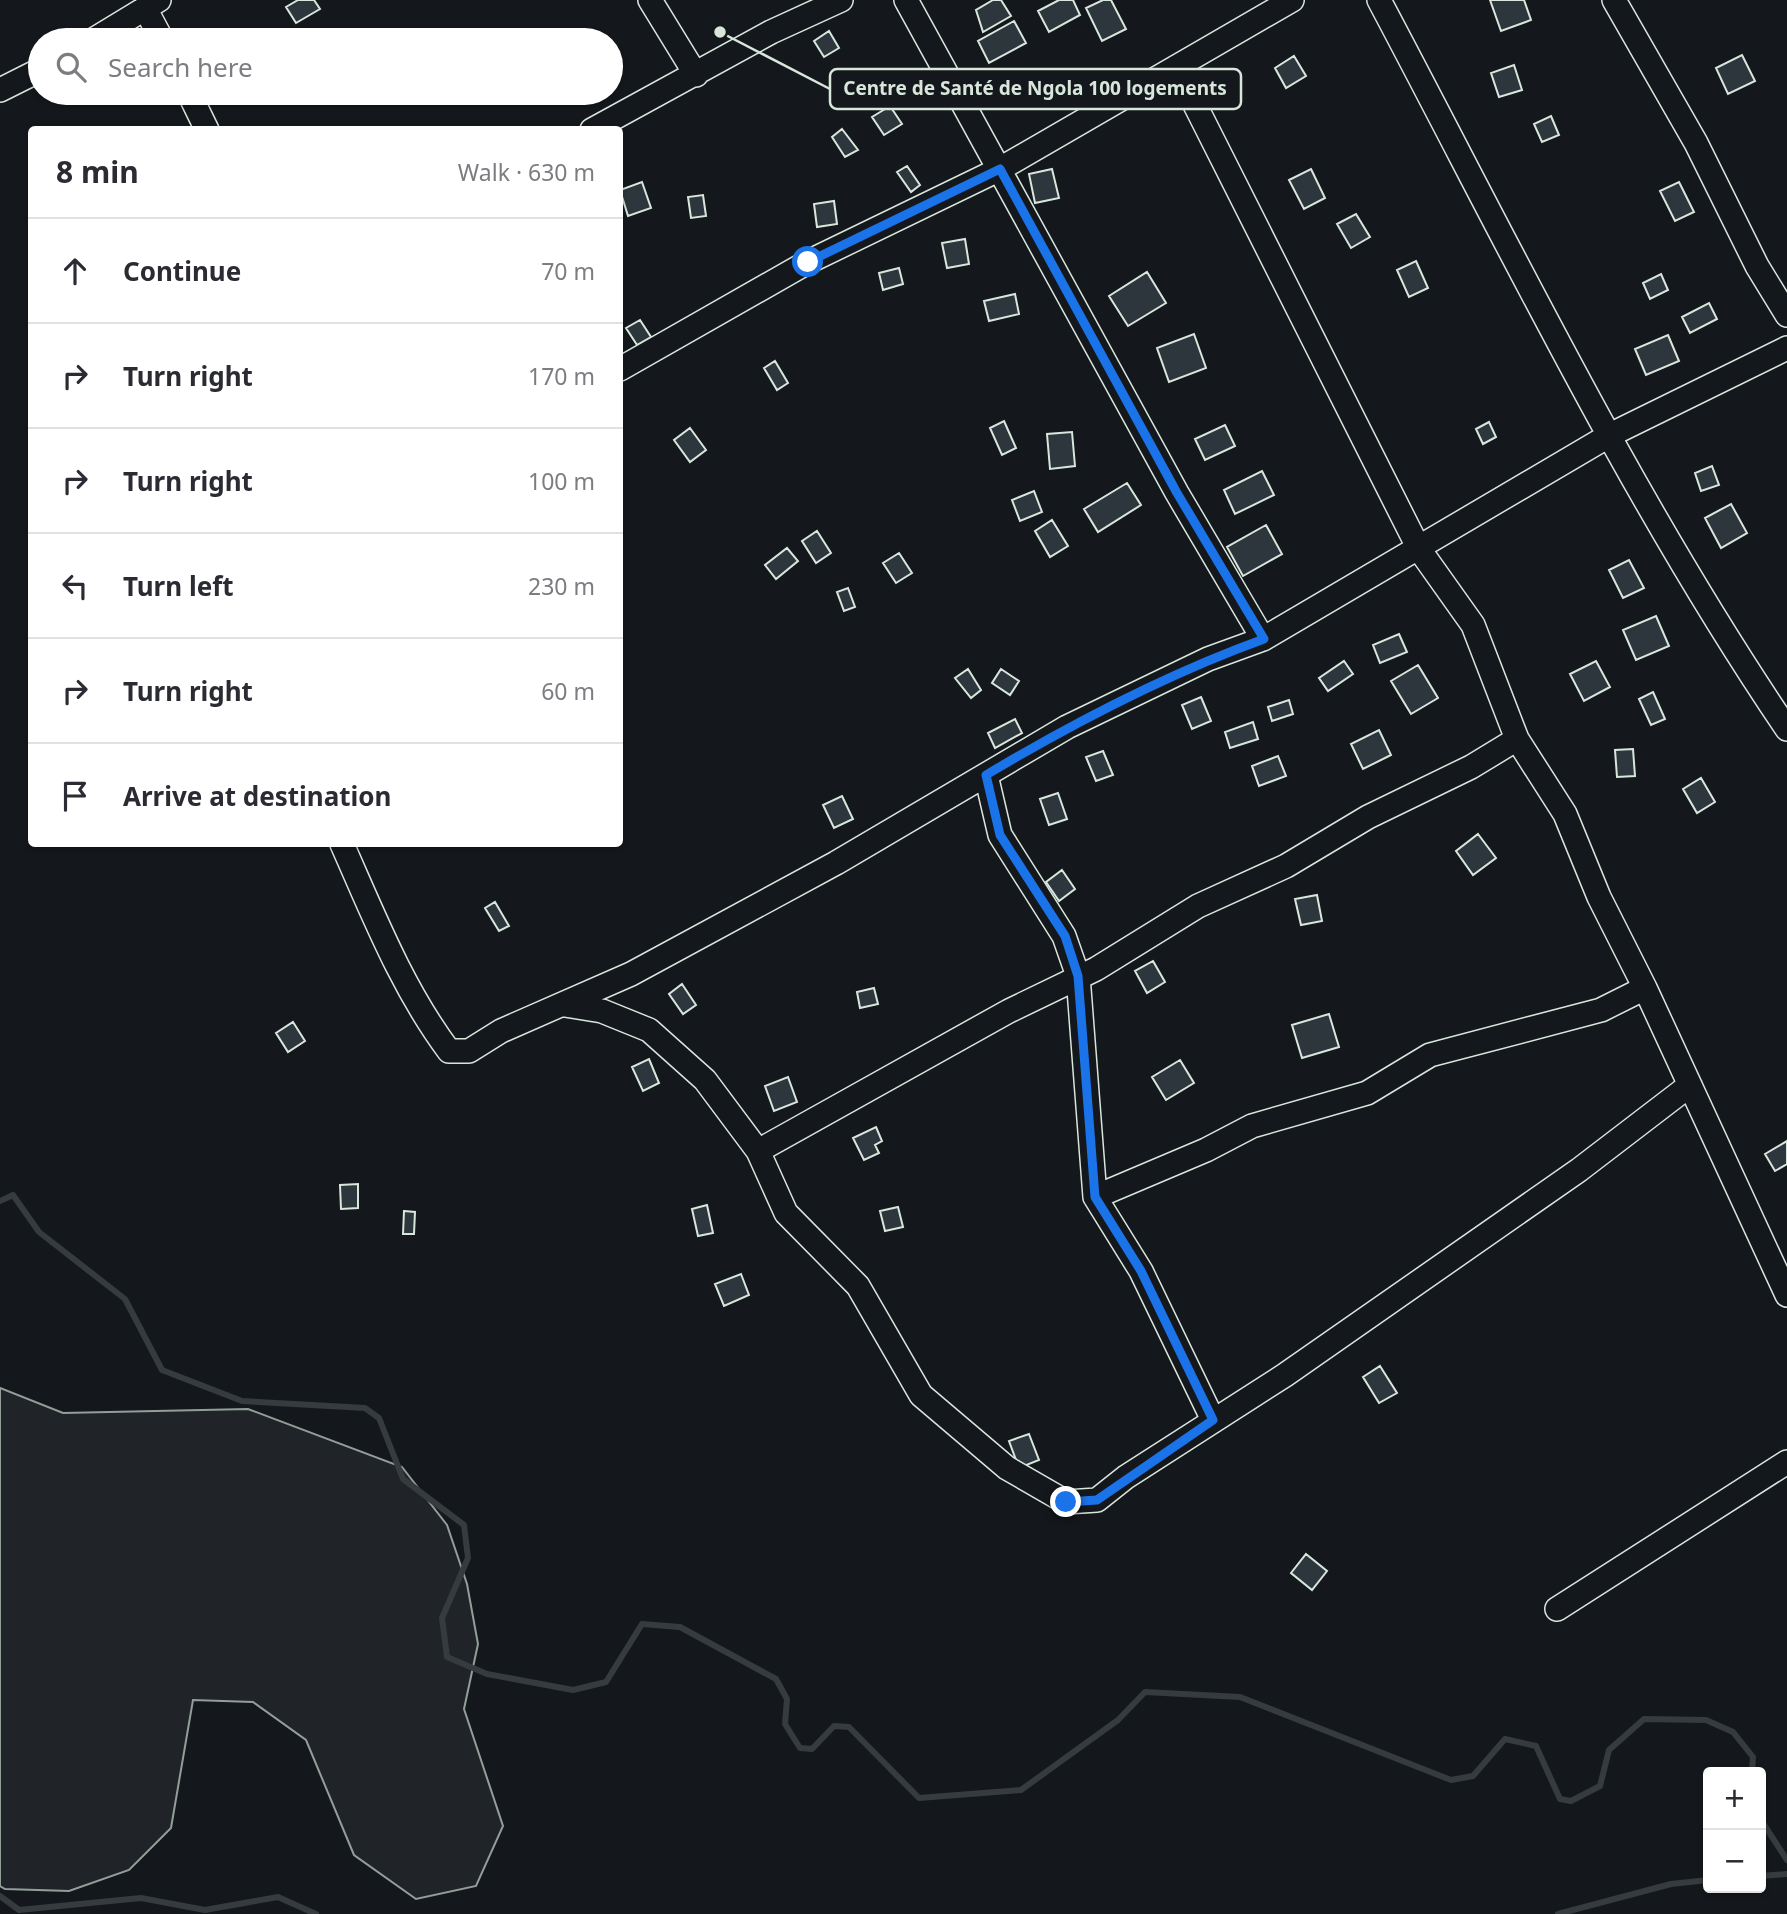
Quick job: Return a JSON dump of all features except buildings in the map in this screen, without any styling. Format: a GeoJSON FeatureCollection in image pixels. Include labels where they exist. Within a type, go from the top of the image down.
{"type":"FeatureCollection","features":[{"type":"Feature","properties":{"kind":"street"},"geometry":{"type":"LineString","coordinates":[[650,0],[696,75]]}},
{"type":"Feature","properties":{"kind":"street"},"geometry":{"type":"LineString","coordinates":[[600,126],[771,32],[841,0]]}},
{"type":"Feature","properties":{"kind":"street"},"geometry":{"type":"LineString","coordinates":[[906,0],[1177,493],[1264,639]]}},
{"type":"Feature","properties":{"kind":"street"},"geometry":{"type":"LineString","coordinates":[[623,367],[808,262],[1000,169],[1292,0]]}},
{"type":"Feature","properties":{"kind":"street"},"geometry":{"type":"LineString","coordinates":[[1379,0],[1610,435],[1719,629],[1787,729]]}},
{"type":"Feature","properties":{"kind":"street"},"geometry":{"type":"LineString","coordinates":[[1614,0],[1696,143],[1756,266],[1787,315]]}},
{"type":"Feature","properties":{"kind":"street"},"geometry":{"type":"LineString","coordinates":[[113,28],[152,4],[159,28]]}},
{"type":"Feature","properties":{"kind":"street"},"geometry":{"type":"LineString","coordinates":[[1176,67],[1419,549],[1473,625],[1517,739],[1565,814],[1599,897],[1645,988],[1787,1295]]}},
{"type":"Feature","properties":{"kind":"street"},"geometry":{"type":"LineString","coordinates":[[0,90],[28,77]]}},
{"type":"Feature","properties":{"kind":"street"},"geometry":{"type":"LineString","coordinates":[[194,105],[205,126]]}},
{"type":"Feature","properties":{"kind":"street"},"geometry":{"type":"LineString","coordinates":[[343,847],[397,967],[423,1016],[449,1051],[469,1051],[501,1031],[631,974],[836,863],[1067,727],[1208,659],[1264,639],[1610,435],[1787,348]]}},
{"type":"Feature","properties":{"kind":"street"},"geometry":{"type":"LineString","coordinates":[[758,1151],[916,1061],[1096,969],[1198,906],[1286,866],[1368,817],[1471,767],[1517,739]]}},
{"type":"Feature","properties":{"kind":"street"},"geometry":{"type":"LineString","coordinates":[[986,775],[1000,835],[1065,936],[1078,976],[1095,1197],[1141,1271],[1213,1420]]}},
{"type":"Feature","properties":{"kind":"street"},"geometry":{"type":"LineString","coordinates":[[1095,1197],[1206,1150],[1252,1126],[1367,1093],[1430,1055],[1601,1010],[1645,988]]}},
{"type":"Feature","properties":{"kind":"street"},"geometry":{"type":"LineString","coordinates":[[565,1005],[602,1011],[649,1030],[705,1080],[758,1151],[786,1213],[858,1286],[921,1395],[1007,1468],[1037,1488],[1066,1502],[1097,1500],[1213,1420],[1285,1375],[1641,1125],[1690,1085]]}},
{"type":"Feature","properties":{"kind":"street"},"geometry":{"type":"LineString","coordinates":[[1557,1609],[1787,1462]]}},
{"type":"Feature","properties":{"kind":"shaded area"},"geometry":{"type":"Polygon","coordinates":[[[0,1388],[63,1413],[248,1409],[402,1467],[447,1525],[467,1584],[478,1644],[464,1709],[503,1826],[476,1886],[416,1899],[354,1855],[306,1740],[253,1702],[193,1700],[171,1828],[129,1870],[69,1891],[5,1889],[0,1886],[0,1388]]]}},
{"type":"Feature","properties":{"kind":"waterway"},"geometry":{"type":"LineString","coordinates":[[0,1201],[13,1195],[39,1232],[125,1299],[162,1370],[242,1401],[365,1408],[379,1418],[403,1479],[464,1525],[468,1558],[442,1618],[447,1657],[487,1674],[573,1690],[606,1682],[642,1624],[680,1627],[776,1679],[787,1699],[785,1724],[800,1748],[812,1749],[834,1726],[849,1727],[919,1798],[1021,1790],[1118,1720],[1145,1692],[1240,1697],[1451,1780],[1473,1776],[1505,1739],[1536,1746],[1560,1799],[1571,1801],[1600,1786],[1609,1750],[1644,1719],[1706,1720],[1733,1732],[1753,1757],[1752,1767]]}},
{"type":"Feature","properties":{"kind":"waterway"},"geometry":{"type":"LineString","coordinates":[[1766,1828],[1787,1860]]}},
{"type":"Feature","properties":{"kind":"waterway"},"geometry":{"type":"LineString","coordinates":[[1766,1876],[1787,1874]]}},
{"type":"Feature","properties":{"kind":"waterway"},"geometry":{"type":"LineString","coordinates":[[1558,1914],[1671,1884],[1703,1881]]}},
{"type":"Feature","properties":{"kind":"waterway"},"geometry":{"type":"LineString","coordinates":[[0,1896],[19,1910],[141,1898],[205,1910],[278,1897],[316,1914]]}},
{"type":"Feature","properties":{"kind":"place","name":"Centre de Santé de Ngola 100 logements"},"geometry":{"type":"Point","coordinates":[720,32]}},
{"type":"Feature","properties":{"kind":"route"},"geometry":{"type":"LineString","coordinates":[[808,262],[1000,169],[1177,493],[1264,639],[1208,659],[1067,727],[986,775],[1000,835],[1065,936],[1078,976],[1095,1197],[1141,1271],[1213,1420],[1126,1477],[1097,1500],[1066,1502]]}}]}
